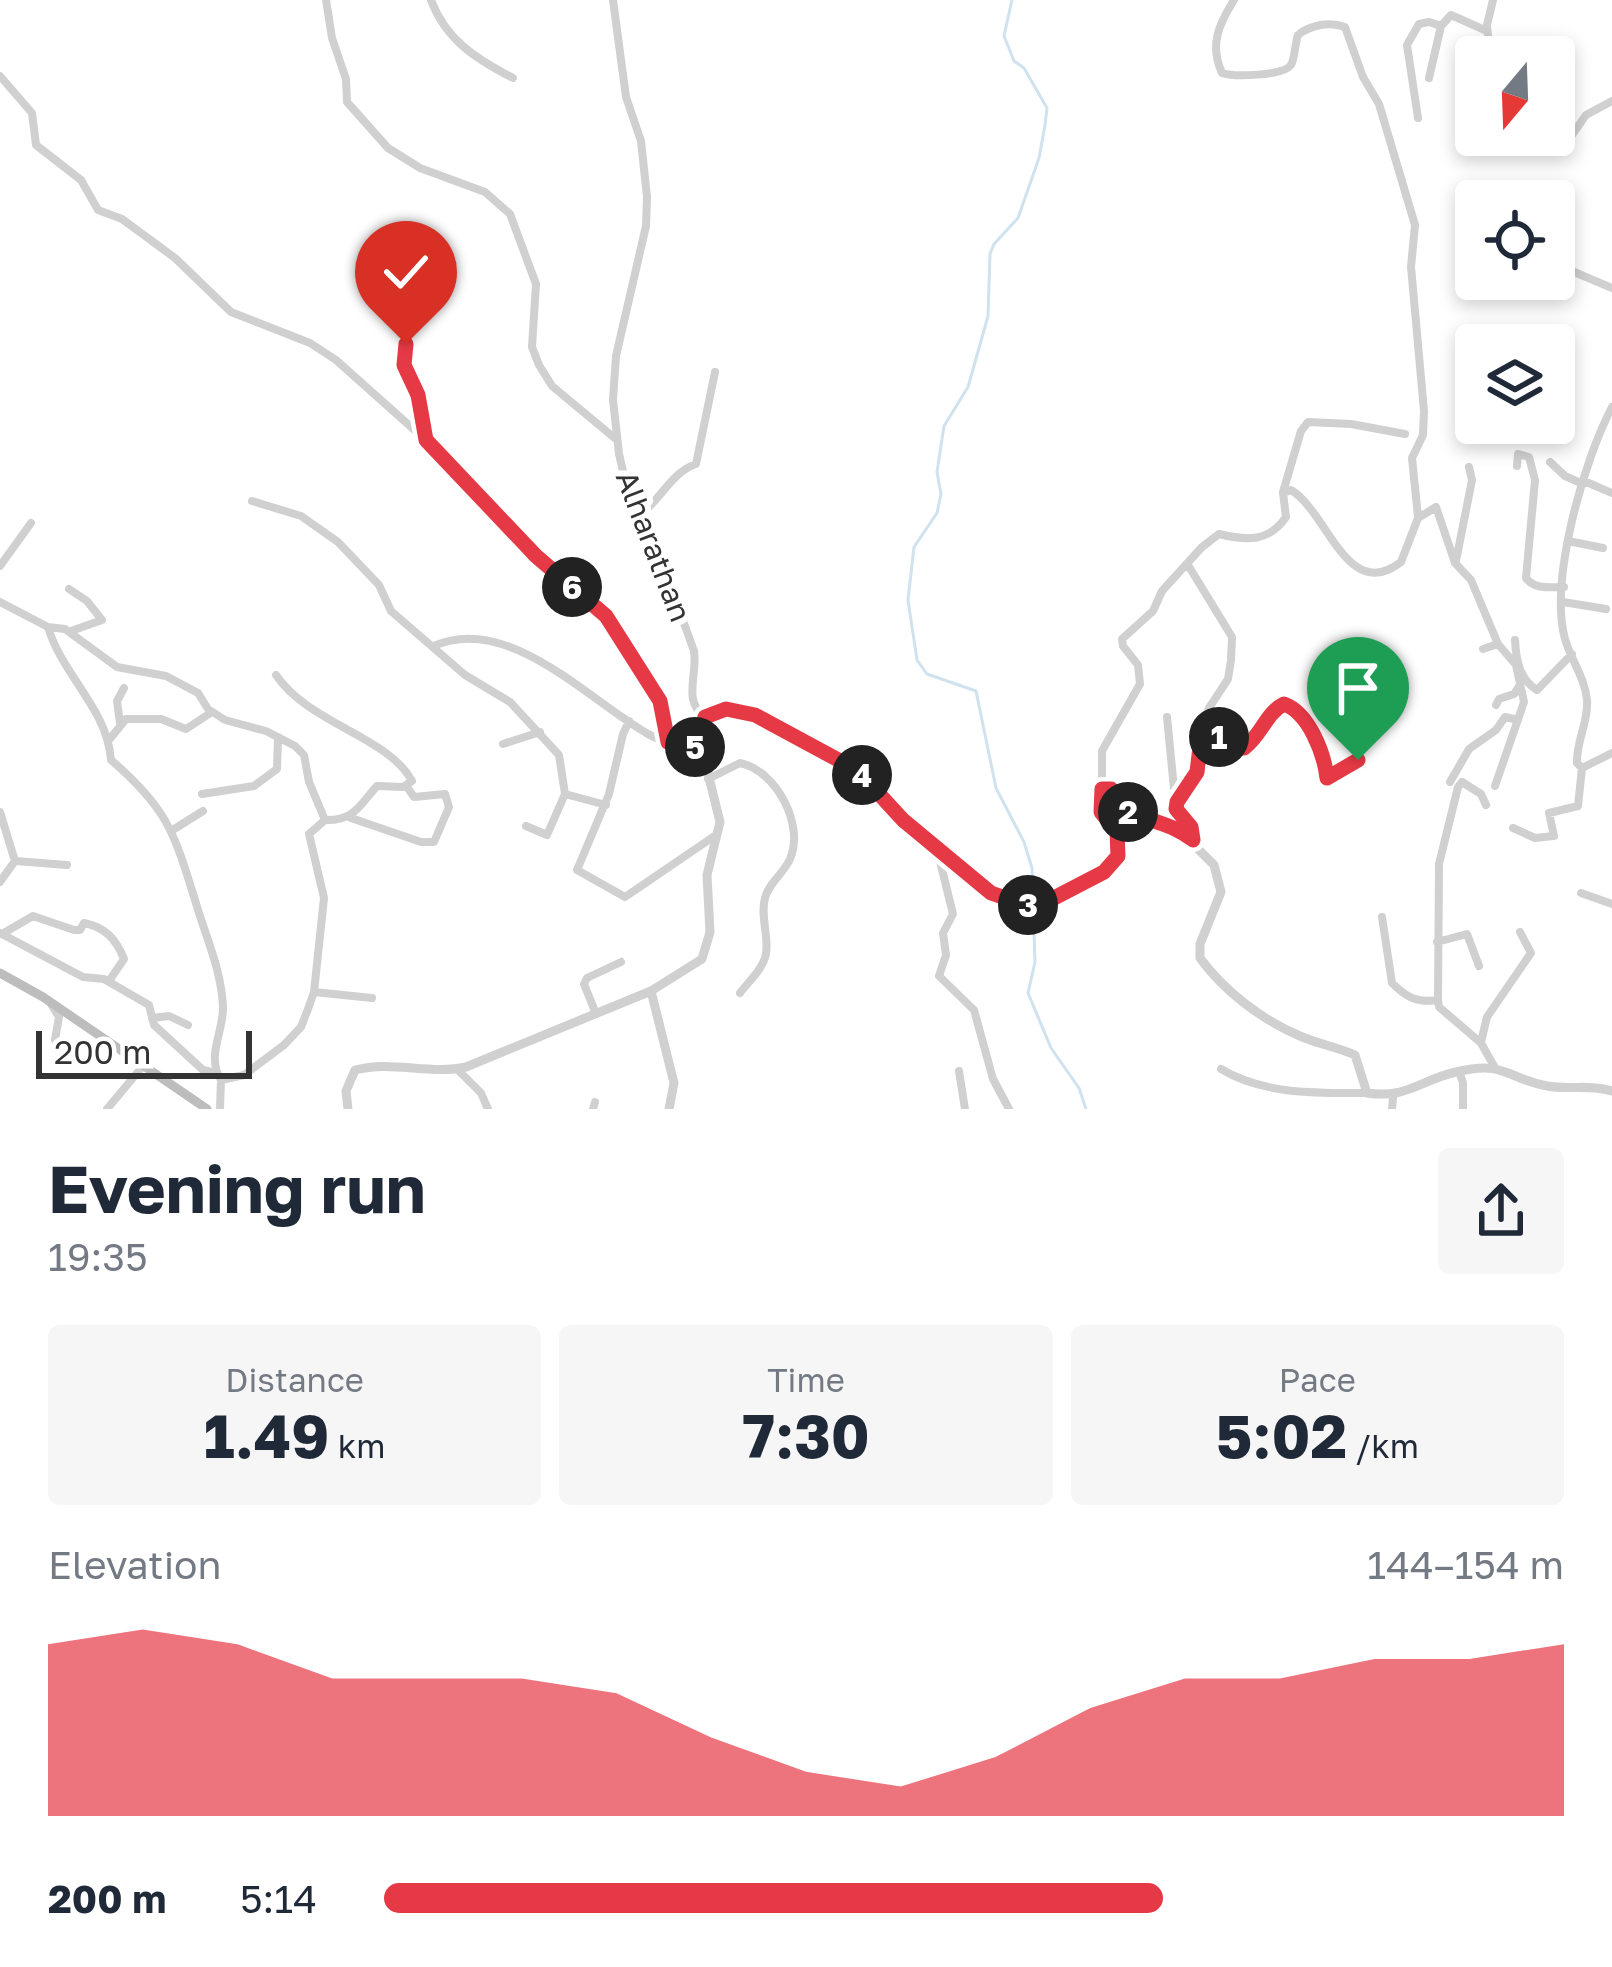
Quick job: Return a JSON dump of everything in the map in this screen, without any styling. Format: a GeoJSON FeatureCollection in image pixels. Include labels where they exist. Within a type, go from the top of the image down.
{"type":"FeatureCollection","features":[{"type":"Feature","properties":{"kind":"main road"},"geometry":{"type":"LineString","coordinates":[[0,973],[207,1109]]}},
{"type":"Feature","properties":{"kind":"street"},"geometry":{"type":"LineString","coordinates":[[326,0],[346,79],[347,103],[388,148],[420,168],[485,192],[510,214],[536,284],[532,347],[538,365],[552,386],[617,440]]}},
{"type":"Feature","properties":{"kind":"street"},"geometry":{"type":"LineString","coordinates":[[431,0],[440,25],[475,59],[513,78]]}},
{"type":"Feature","properties":{"kind":"street","name":"Alharathan"},"geometry":{"type":"LineString","coordinates":[[348,1109],[349,1079],[362,1067],[457,1070],[651,992],[702,959],[710,932],[707,875],[719,809],[702,749],[705,717],[690,698],[697,669],[694,651],[641,514],[628,493],[617,440],[616,356],[646,226],[646,197],[613,0]]}},
{"type":"Feature","properties":{"kind":"street"},"geometry":{"type":"LineString","coordinates":[[1234,0],[1216,29],[1217,64],[1230,76],[1280,74],[1291,65],[1298,35],[1335,23],[1345,27],[1363,77],[1379,104],[1415,225],[1411,267],[1424,411],[1423,434],[1412,458],[1418,518],[1401,562],[1394,568],[1366,572],[1348,565],[1316,513],[1298,494],[1282,493]]}},
{"type":"Feature","properties":{"kind":"street"},"geometry":{"type":"LineString","coordinates":[[1487,36],[1496,0]]}},
{"type":"Feature","properties":{"kind":"street"},"geometry":{"type":"LineString","coordinates":[[1429,78],[1441,26],[1450,15],[1487,32]]}},
{"type":"Feature","properties":{"kind":"street"},"geometry":{"type":"LineString","coordinates":[[1418,118],[1407,45],[1418,24],[1441,26]]}},
{"type":"Feature","properties":{"kind":"street"},"geometry":{"type":"LineString","coordinates":[[0,76],[32,113],[36,145],[81,180],[98,210],[122,219],[175,258],[231,312],[310,343],[336,360],[426,440],[536,556],[606,616],[660,701],[668,742]]}},
{"type":"Feature","properties":{"kind":"street"},"geometry":{"type":"LineString","coordinates":[[1575,131],[1586,115],[1612,101]]}},
{"type":"Feature","properties":{"kind":"street"},"geometry":{"type":"LineString","coordinates":[[1575,275],[1612,288]]}},
{"type":"Feature","properties":{"kind":"street"},"geometry":{"type":"LineString","coordinates":[[391,314],[406,344],[404,365],[418,395],[426,440]]}},
{"type":"Feature","properties":{"kind":"street"},"geometry":{"type":"LineString","coordinates":[[641,514],[682,469],[697,464],[715,372]]}},
{"type":"Feature","properties":{"kind":"street"},"geometry":{"type":"LineString","coordinates":[[1582,768],[1577,763],[1576,743],[1588,706],[1565,638],[1563,602],[1569,520],[1612,406]]}},
{"type":"Feature","properties":{"kind":"street"},"geometry":{"type":"LineString","coordinates":[[705,717],[726,709],[755,715],[857,770],[903,820],[991,893],[1029,905],[1046,902],[1104,872],[1118,856],[1117,832],[1101,812],[1102,751],[1140,684],[1138,665],[1122,639],[1153,611],[1162,592],[1219,534],[1262,538],[1278,529],[1286,517],[1282,493],[1308,422],[1405,434]]}},
{"type":"Feature","properties":{"kind":"street"},"geometry":{"type":"LineString","coordinates":[[1602,426],[1612,432]]}},
{"type":"Feature","properties":{"kind":"street"},"geometry":{"type":"LineString","coordinates":[[1517,466],[1518,454],[1528,457],[1535,480],[1526,578],[1544,587],[1564,586]]}},
{"type":"Feature","properties":{"kind":"street"},"geometry":{"type":"LineString","coordinates":[[1550,463],[1565,476],[1612,493]]}},
{"type":"Feature","properties":{"kind":"street"},"geometry":{"type":"LineString","coordinates":[[1455,562],[1472,480],[1469,467]]}},
{"type":"Feature","properties":{"kind":"street"},"geometry":{"type":"LineString","coordinates":[[251,501],[301,516],[338,542],[379,585],[392,610],[465,675],[510,702],[559,754],[565,794],[547,835],[526,826]]}},
{"type":"Feature","properties":{"kind":"street"},"geometry":{"type":"LineString","coordinates":[[1418,518],[1436,507],[1455,562],[1471,580],[1498,644],[1528,684],[1537,690],[1572,654]]}},
{"type":"Feature","properties":{"kind":"street"},"geometry":{"type":"LineString","coordinates":[[0,566],[31,523]]}},
{"type":"Feature","properties":{"kind":"street"},"geometry":{"type":"LineString","coordinates":[[1568,541],[1604,548]]}},
{"type":"Feature","properties":{"kind":"street"},"geometry":{"type":"LineString","coordinates":[[1177,802],[1197,772],[1209,708],[1228,679],[1232,637],[1188,565]]}},
{"type":"Feature","properties":{"kind":"street"},"geometry":{"type":"LineString","coordinates":[[69,589],[102,620],[70,632]]}},
{"type":"Feature","properties":{"kind":"street"},"geometry":{"type":"LineString","coordinates":[[0,602],[48,627],[70,632],[117,668],[166,676],[198,692],[212,712],[226,720],[278,737],[304,755],[325,820]]}},
{"type":"Feature","properties":{"kind":"street"},"geometry":{"type":"LineString","coordinates":[[1563,602],[1606,609]]}},
{"type":"Feature","properties":{"kind":"street"},"geometry":{"type":"LineString","coordinates":[[48,627],[109,740],[111,760],[144,789],[183,854],[223,1008],[214,1053],[220,1109]]}},
{"type":"Feature","properties":{"kind":"street"},"geometry":{"type":"LineString","coordinates":[[434,646],[451,638],[483,636],[580,684],[650,736],[702,749]]}},
{"type":"Feature","properties":{"kind":"street"},"geometry":{"type":"LineString","coordinates":[[1496,786],[1524,702],[1515,640]]}},
{"type":"Feature","properties":{"kind":"street"},"geometry":{"type":"LineString","coordinates":[[1483,649],[1498,644]]}},
{"type":"Feature","properties":{"kind":"street"},"geometry":{"type":"LineString","coordinates":[[1560,670],[1584,683]]}},
{"type":"Feature","properties":{"kind":"street"},"geometry":{"type":"LineString","coordinates":[[276,675],[301,703],[396,762],[410,776],[412,782],[406,786],[377,786],[349,818]]}},
{"type":"Feature","properties":{"kind":"street"},"geometry":{"type":"LineString","coordinates":[[1496,705],[1521,684]]}},
{"type":"Feature","properties":{"kind":"street"},"geometry":{"type":"LineString","coordinates":[[119,723],[117,701],[124,688]]}},
{"type":"Feature","properties":{"kind":"street"},"geometry":{"type":"LineString","coordinates":[[1202,730],[1244,748],[1284,704],[1296,709],[1314,737],[1327,778],[1358,760]]}},
{"type":"Feature","properties":{"kind":"street"},"geometry":{"type":"LineString","coordinates":[[109,740],[126,719],[160,719],[187,729],[212,712]]}},
{"type":"Feature","properties":{"kind":"street"},"geometry":{"type":"LineString","coordinates":[[1167,717],[1176,809],[1191,827],[1193,840]]}},
{"type":"Feature","properties":{"kind":"street"},"geometry":{"type":"LineString","coordinates":[[1450,782],[1469,749],[1496,730],[1505,717],[1518,720]]}},
{"type":"Feature","properties":{"kind":"street"},"geometry":{"type":"LineString","coordinates":[[629,721],[605,805],[577,870],[625,897],[716,835]]}},
{"type":"Feature","properties":{"kind":"street"},"geometry":{"type":"LineString","coordinates":[[503,744],[540,732]]}},
{"type":"Feature","properties":{"kind":"street"},"geometry":{"type":"LineString","coordinates":[[202,794],[254,786],[277,769],[278,737]]}},
{"type":"Feature","properties":{"kind":"street"},"geometry":{"type":"LineString","coordinates":[[1582,768],[1612,753]]}},
{"type":"Feature","properties":{"kind":"street"},"geometry":{"type":"LineString","coordinates":[[708,779],[740,763],[758,769],[790,814],[795,838],[791,858],[765,895],[766,953],[740,993]]}},
{"type":"Feature","properties":{"kind":"street"},"geometry":{"type":"LineString","coordinates":[[1513,828],[1535,838],[1553,836],[1549,813],[1578,806],[1582,768]]}},
{"type":"Feature","properties":{"kind":"street"},"geometry":{"type":"LineString","coordinates":[[1486,805],[1481,794],[1462,782],[1458,787],[1439,864],[1438,1000],[1439,1007],[1480,1043],[1495,1066]]}},
{"type":"Feature","properties":{"kind":"street"},"geometry":{"type":"LineString","coordinates":[[1,933],[83,977],[109,981],[149,1005],[154,1025],[203,1070],[218,1077],[244,1075],[301,1027],[314,992],[323,898],[309,834],[325,820],[349,818],[434,842],[449,807],[445,794],[414,797],[406,786]]}},
{"type":"Feature","properties":{"kind":"street"},"geometry":{"type":"LineString","coordinates":[[1102,789],[1111,789],[1127,812],[1176,827],[1214,865],[1221,892],[1200,944],[1200,958],[1224,987],[1297,1035],[1355,1055],[1367,1093]]}},
{"type":"Feature","properties":{"kind":"street"},"geometry":{"type":"LineString","coordinates":[[565,794],[605,805]]}},
{"type":"Feature","properties":{"kind":"street"},"geometry":{"type":"LineString","coordinates":[[171,831],[203,811]]}},
{"type":"Feature","properties":{"kind":"street"},"geometry":{"type":"LineString","coordinates":[[0,812],[15,861]]}},
{"type":"Feature","properties":{"kind":"street"},"geometry":{"type":"LineString","coordinates":[[936,845],[952,914],[944,933],[946,955],[939,976],[974,1010],[993,1079],[1009,1109]]}},
{"type":"Feature","properties":{"kind":"street"},"geometry":{"type":"LineString","coordinates":[[15,861],[67,866]]}},
{"type":"Feature","properties":{"kind":"street"},"geometry":{"type":"LineString","coordinates":[[0,882],[15,861]]}},
{"type":"Feature","properties":{"kind":"street"},"geometry":{"type":"LineString","coordinates":[[1581,892],[1612,904]]}},
{"type":"Feature","properties":{"kind":"street"},"geometry":{"type":"LineString","coordinates":[[1,933],[33,916],[80,930],[84,923],[96,925],[119,946],[124,959],[109,981]]}},
{"type":"Feature","properties":{"kind":"street"},"geometry":{"type":"LineString","coordinates":[[1382,917],[1392,983],[1408,998],[1438,1000]]}},
{"type":"Feature","properties":{"kind":"street"},"geometry":{"type":"LineString","coordinates":[[1480,1043],[1487,1017],[1531,953],[1520,932]]}},
{"type":"Feature","properties":{"kind":"street"},"geometry":{"type":"LineString","coordinates":[[1437,942],[1467,934],[1479,966]]}},
{"type":"Feature","properties":{"kind":"street"},"geometry":{"type":"LineString","coordinates":[[596,1016],[586,978],[621,962]]}},
{"type":"Feature","properties":{"kind":"street"},"geometry":{"type":"LineString","coordinates":[[314,992],[372,998]]}},
{"type":"Feature","properties":{"kind":"street"},"geometry":{"type":"LineString","coordinates":[[651,992],[674,1083],[670,1109]]}},
{"type":"Feature","properties":{"kind":"street"},"geometry":{"type":"LineString","coordinates":[[51,1003],[59,1017],[58,1043]]}},
{"type":"Feature","properties":{"kind":"street"},"geometry":{"type":"LineString","coordinates":[[152,1018],[170,1016],[188,1025]]}},
{"type":"Feature","properties":{"kind":"street"},"geometry":{"type":"LineString","coordinates":[[107,1109],[143,1066]]}},
{"type":"Feature","properties":{"kind":"street"},"geometry":{"type":"LineString","coordinates":[[1221,1069],[1297,1093],[1367,1093],[1392,1103],[1459,1071],[1495,1066],[1547,1086],[1612,1091]]}},
{"type":"Feature","properties":{"kind":"street"},"geometry":{"type":"LineString","coordinates":[[457,1070],[481,1093],[488,1109]]}},
{"type":"Feature","properties":{"kind":"street"},"geometry":{"type":"LineString","coordinates":[[959,1071],[965,1109]]}},
{"type":"Feature","properties":{"kind":"street"},"geometry":{"type":"LineString","coordinates":[[1459,1071],[1463,1109]]}},
{"type":"Feature","properties":{"kind":"waterway"},"geometry":{"type":"LineString","coordinates":[[1012,0],[1004,36],[1014,61],[1024,68],[1047,108],[1045,125],[1018,218],[990,254],[988,316],[968,387],[944,426],[937,472],[941,494],[937,513],[914,547],[908,600],[917,660],[927,674],[976,691],[996,788],[1032,868],[1035,962],[1028,993],[1051,1048],[1079,1088],[1086,1109]]}},
{"type":"Feature","properties":{"kind":"route"},"geometry":{"type":"LineString","coordinates":[[406,344],[404,365],[418,395],[426,440],[536,556],[606,616],[660,701],[668,742],[702,749],[705,717],[726,709],[755,715],[857,770],[903,820],[991,893],[1029,905],[1046,902],[1104,872],[1118,856],[1117,832],[1101,812],[1102,789],[1111,789],[1127,812],[1176,827],[1193,840],[1191,827],[1176,809],[1197,772],[1202,730],[1244,748],[1284,704],[1296,709],[1314,737],[1327,778],[1358,760]]}}]}
